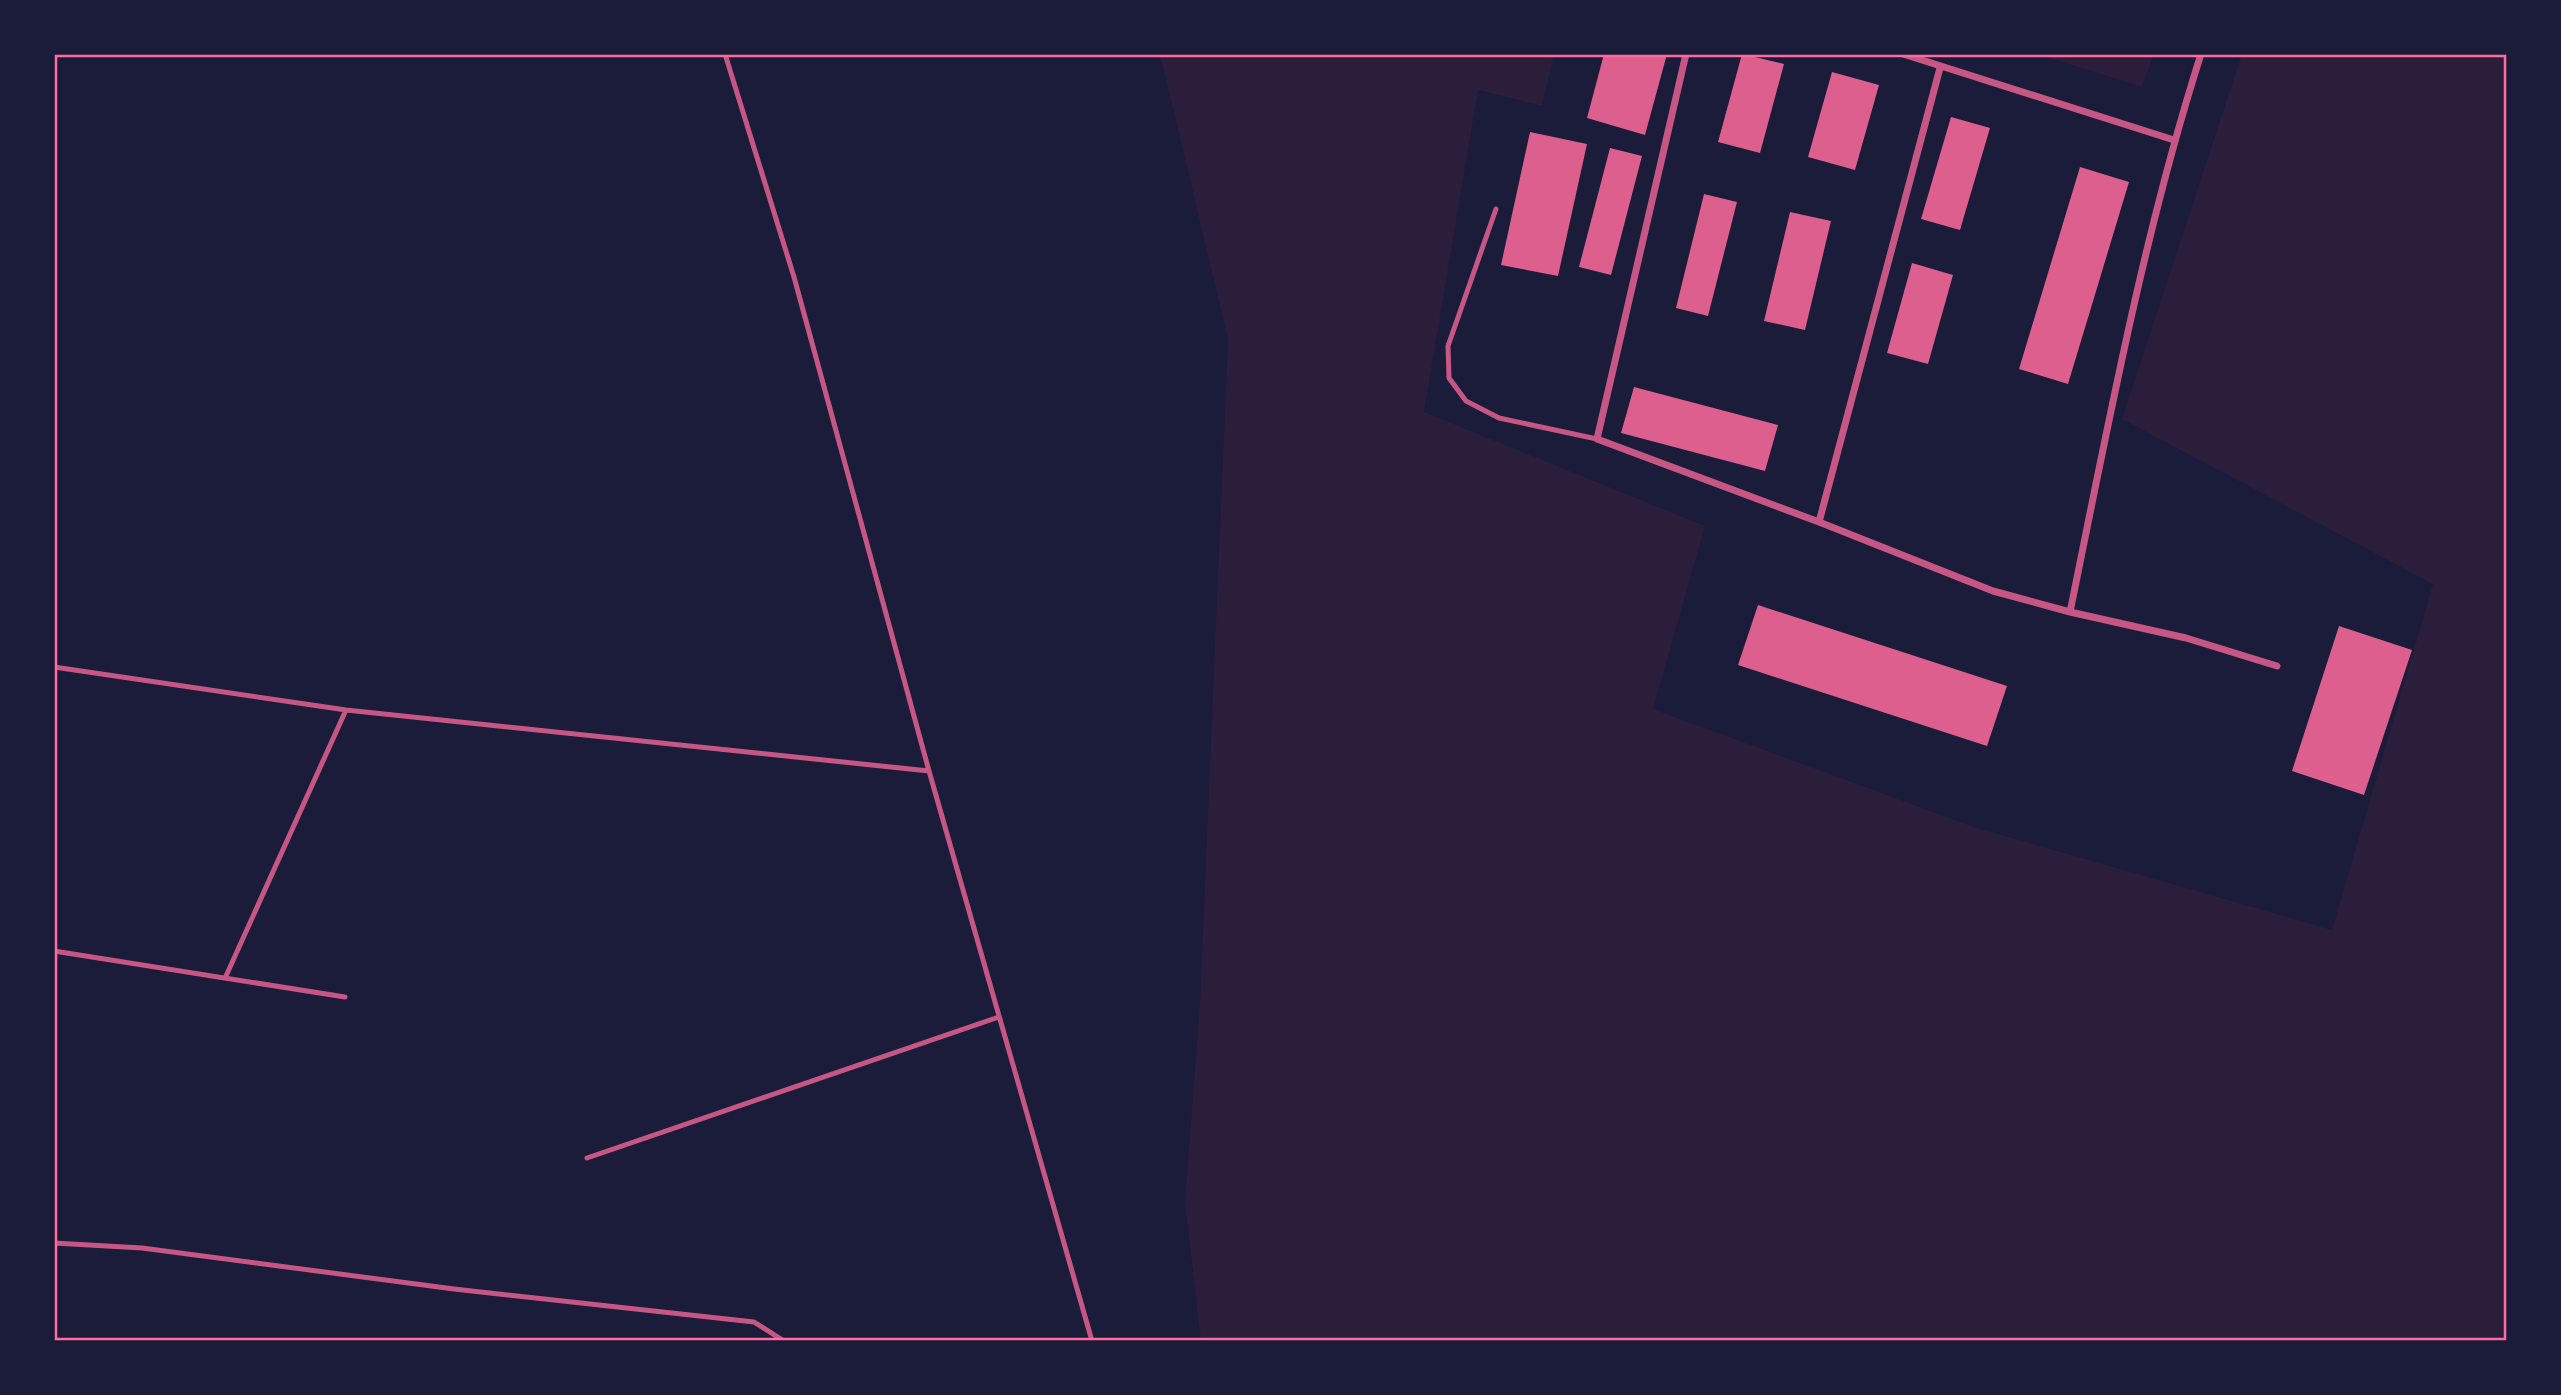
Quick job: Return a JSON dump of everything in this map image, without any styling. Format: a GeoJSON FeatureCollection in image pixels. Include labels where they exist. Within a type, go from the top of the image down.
{"type":"FeatureCollection","features":[{"type":"Feature","properties":{"kind":"street"},"geometry":{"type":"LineString","coordinates":[[1686,54],[1597,439],[1993,591],[2070,612],[2186,638],[2277,666]]}},
{"type":"Feature","properties":{"kind":"street"},"geometry":{"type":"LineString","coordinates":[[1903,54],[2174,141]]}},
{"type":"Feature","properties":{"kind":"street"},"geometry":{"type":"LineString","coordinates":[[2070,612],[2174,141],[2201,54]]}},
{"type":"Feature","properties":{"kind":"street"},"geometry":{"type":"LineString","coordinates":[[1819,522],[1940,68]]}},
{"type":"Feature","properties":{"kind":"lane"},"geometry":{"type":"LineString","coordinates":[[725,54],[794,276],[929,771],[1092,1341]]}},
{"type":"Feature","properties":{"kind":"lane"},"geometry":{"type":"LineString","coordinates":[[1496,209],[1447,346],[1449,378],[1466,401],[1499,418],[1597,439]]}},
{"type":"Feature","properties":{"kind":"lane"},"geometry":{"type":"LineString","coordinates":[[54,667],[346,710],[929,771]]}},
{"type":"Feature","properties":{"kind":"lane"},"geometry":{"type":"LineString","coordinates":[[226,975],[346,710]]}},
{"type":"Feature","properties":{"kind":"lane"},"geometry":{"type":"LineString","coordinates":[[54,951],[226,975],[345,997]]}},
{"type":"Feature","properties":{"kind":"lane"},"geometry":{"type":"LineString","coordinates":[[587,1157],[999,1017]]}},
{"type":"Feature","properties":{"kind":"lane"},"geometry":{"type":"LineString","coordinates":[[54,1243],[142,1248],[454,1289],[754,1322],[784,1341]]}},
{"type":"Feature","properties":{"kind":"shaded area"},"geometry":{"type":"Polygon","coordinates":[[[1160,54],[1554,54],[1542,106],[1478,90],[1424,412],[1705,526],[1653,709],[1974,827],[2332,930],[2433,584],[2122,419],[2242,54],[2507,54],[2507,1341],[1201,1341],[1185,1202],[1200,1003],[1228,339],[1160,54]]]}},
{"type":"Feature","properties":{"kind":"shaded area"},"geometry":{"type":"Polygon","coordinates":[[[2038,54],[2154,54],[2142,87],[2038,54]]]}},
{"type":"Feature","properties":{"kind":"building"},"geometry":{"type":"Polygon","coordinates":[[[1604,54],[1667,54],[1645,135],[1587,118],[1604,54]]]}},
{"type":"Feature","properties":{"kind":"building"},"geometry":{"type":"Polygon","coordinates":[[[1742,54],[1784,64],[1760,153],[1718,142],[1742,54]]]}},
{"type":"Feature","properties":{"kind":"building"},"geometry":{"type":"Polygon","coordinates":[[[1832,72],[1879,85],[1855,170],[1808,157],[1832,72]]]}},
{"type":"Feature","properties":{"kind":"building"},"geometry":{"type":"Polygon","coordinates":[[[1951,117],[1990,128],[1960,230],[1921,219],[1951,117]]]}},
{"type":"Feature","properties":{"kind":"building"},"geometry":{"type":"Polygon","coordinates":[[[1530,132],[1587,144],[1558,276],[1501,265],[1530,132]]]}},
{"type":"Feature","properties":{"kind":"building"},"geometry":{"type":"Polygon","coordinates":[[[1610,148],[1642,156],[1611,275],[1579,267],[1610,148]]]}},
{"type":"Feature","properties":{"kind":"building"},"geometry":{"type":"Polygon","coordinates":[[[2080,167],[2129,182],[2068,384],[2019,369],[2080,167]]]}},
{"type":"Feature","properties":{"kind":"building"},"geometry":{"type":"Polygon","coordinates":[[[1704,194],[1737,202],[1708,316],[1676,308],[1704,194]]]}},
{"type":"Feature","properties":{"kind":"building"},"geometry":{"type":"Polygon","coordinates":[[[1790,212],[1831,221],[1805,330],[1764,321],[1790,212]]]}},
{"type":"Feature","properties":{"kind":"building"},"geometry":{"type":"Polygon","coordinates":[[[1912,263],[1953,275],[1928,364],[1887,353],[1912,263]]]}},
{"type":"Feature","properties":{"kind":"building"},"geometry":{"type":"Polygon","coordinates":[[[1634,387],[1778,425],[1765,471],[1621,433],[1634,387]]]}},
{"type":"Feature","properties":{"kind":"building"},"geometry":{"type":"Polygon","coordinates":[[[1758,605],[2007,686],[1987,746],[1738,665],[1758,605]]]}},
{"type":"Feature","properties":{"kind":"building"},"geometry":{"type":"Polygon","coordinates":[[[2339,626],[2412,650],[2364,795],[2292,771],[2339,626]]]}}]}
